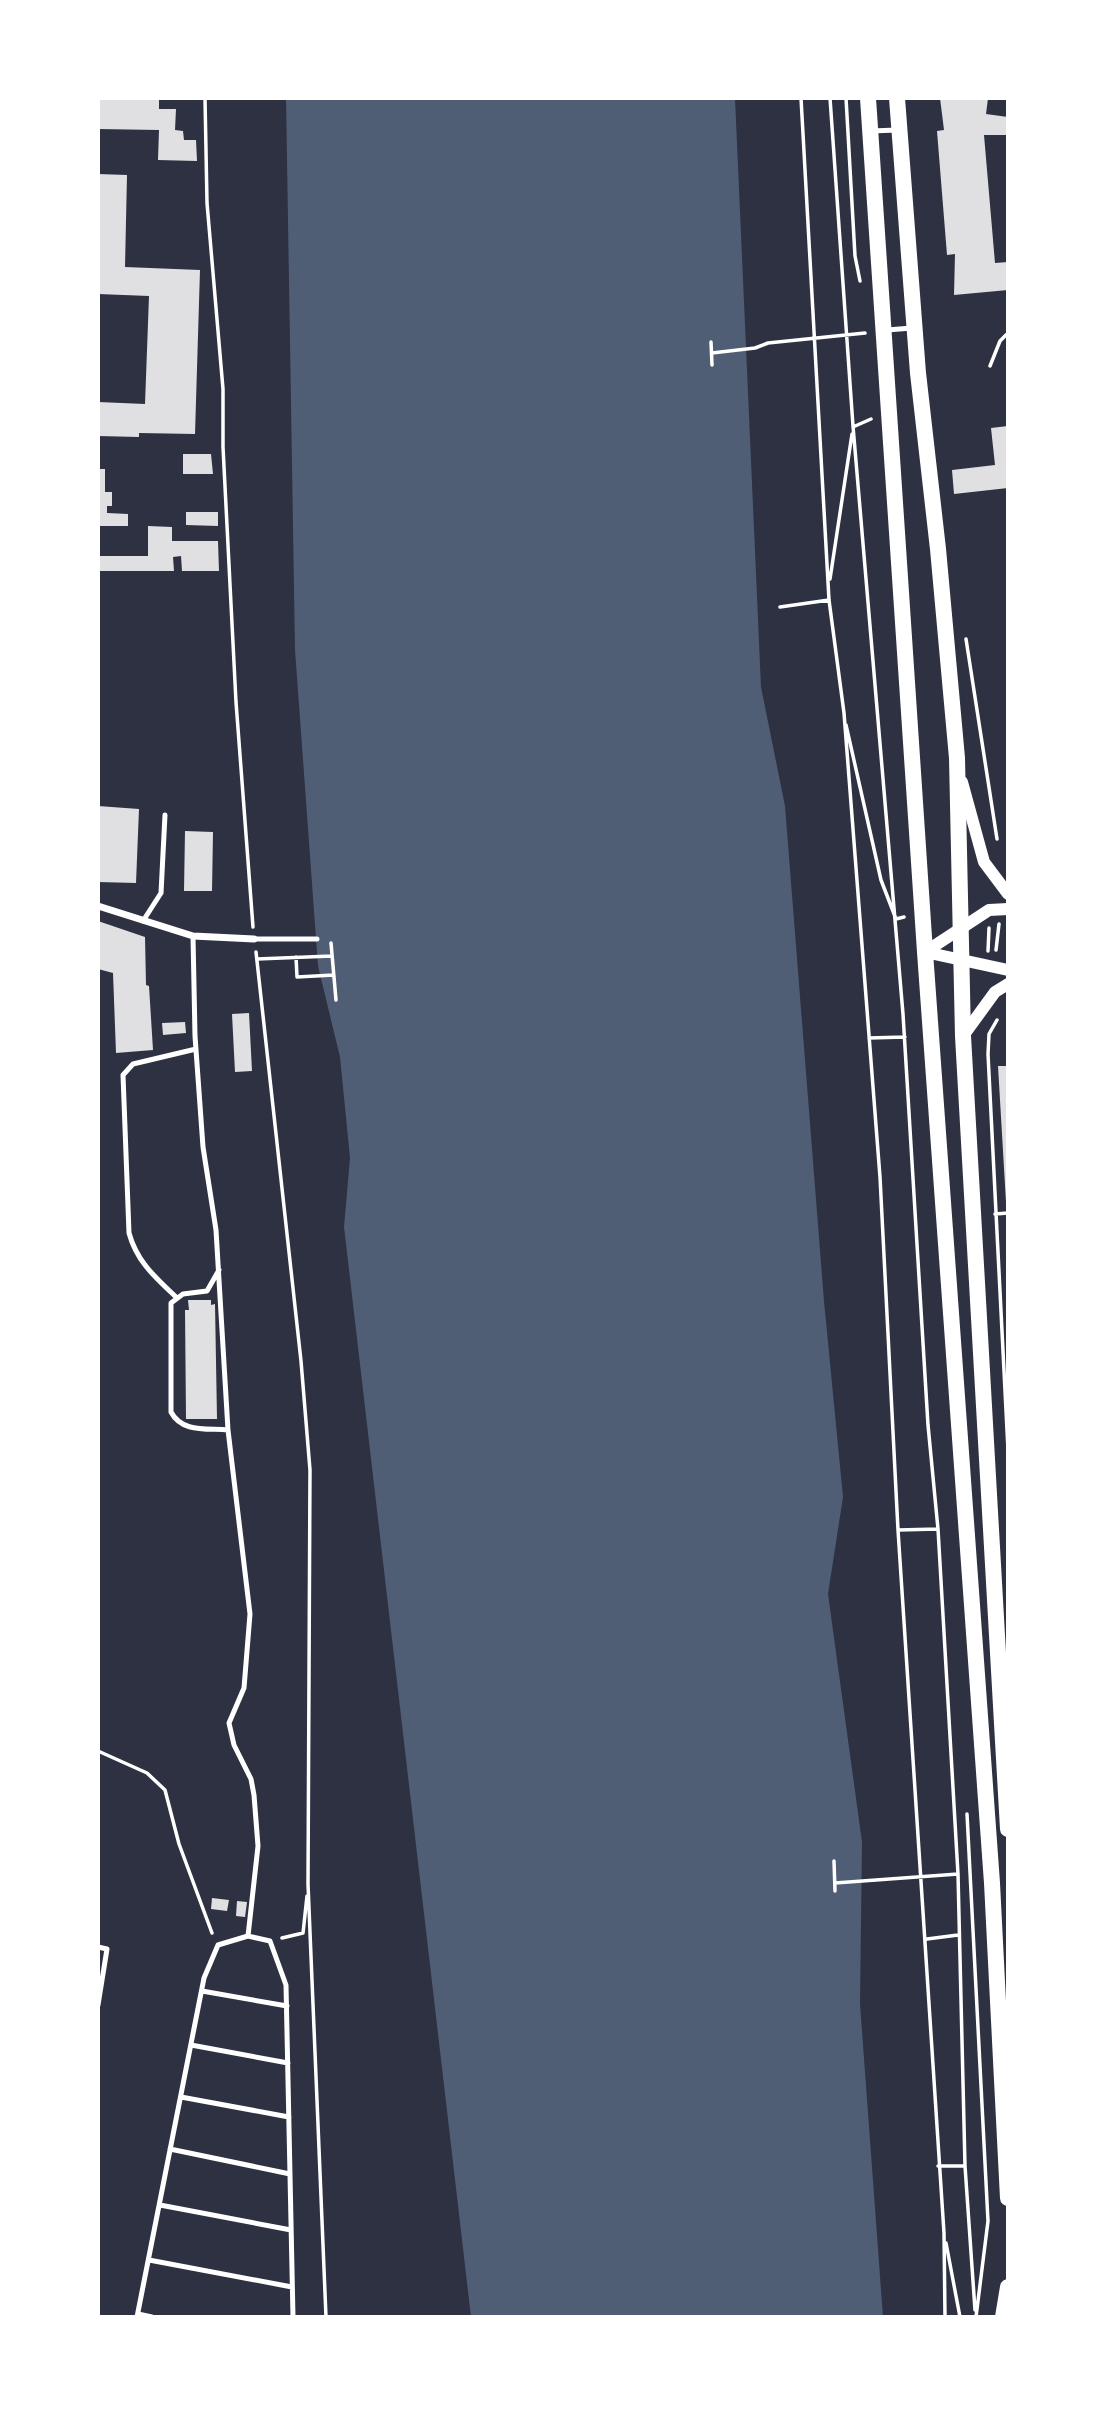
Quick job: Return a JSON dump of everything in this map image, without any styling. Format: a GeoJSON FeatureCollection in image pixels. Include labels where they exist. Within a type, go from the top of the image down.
{"type":"FeatureCollection","features":[{"type":"Feature","properties":{"kind":"main road"},"geometry":{"type":"LineString","coordinates":[[868,98],[925,952],[992,1883],[1008,2198]]}},
{"type":"Feature","properties":{"kind":"main road"},"geometry":{"type":"LineString","coordinates":[[897,98],[915,328],[957,758],[963,1036],[1008,1829]]}},
{"type":"Feature","properties":{"kind":"main road"},"geometry":{"type":"LineString","coordinates":[[1003,2317],[1008,2287]]}},
{"type":"Feature","properties":{"kind":"street"},"geometry":{"type":"LineString","coordinates":[[957,758],[984,862],[1008,894]]}},
{"type":"Feature","properties":{"kind":"street"},"geometry":{"type":"LineString","coordinates":[[98,906],[193,936],[254,939]]}},
{"type":"Feature","properties":{"kind":"street"},"geometry":{"type":"LineString","coordinates":[[925,952],[960,926],[989,911],[1008,909]]}},
{"type":"Feature","properties":{"kind":"street"},"geometry":{"type":"LineString","coordinates":[[925,952],[1008,970]]}},
{"type":"Feature","properties":{"kind":"street"},"geometry":{"type":"LineString","coordinates":[[963,1036],[995,992],[1008,984]]}},
{"type":"Feature","properties":{"kind":"lane"},"geometry":{"type":"LineString","coordinates":[[870,131],[900,130]]}},
{"type":"Feature","properties":{"kind":"lane"},"geometry":{"type":"LineString","coordinates":[[884,330],[915,328]]}},
{"type":"Feature","properties":{"kind":"lane"},"geometry":{"type":"LineString","coordinates":[[143,921],[161,893],[165,815]]}},
{"type":"Feature","properties":{"kind":"lane"},"geometry":{"type":"LineString","coordinates":[[193,936],[196,1049],[203,1147],[220,1268],[228,1430],[250,1614],[244,1688],[229,1723],[234,1745],[251,1779],[254,1795],[258,1846],[248,1936]]}},
{"type":"Feature","properties":{"kind":"lane"},"geometry":{"type":"LineString","coordinates":[[254,939],[317,939]]}},
{"type":"Feature","properties":{"kind":"lane"},"geometry":{"type":"LineString","coordinates":[[176,1297],[148,1272],[133,1250],[129,1233],[123,1075],[133,1064],[196,1049]]}},
{"type":"Feature","properties":{"kind":"lane"},"geometry":{"type":"LineString","coordinates":[[176,1297],[207,1292],[220,1268]]}},
{"type":"Feature","properties":{"kind":"lane"},"geometry":{"type":"LineString","coordinates":[[176,1297],[169,1312],[171,1412],[176,1422],[186,1427],[228,1430]]}},
{"type":"Feature","properties":{"kind":"lane"},"geometry":{"type":"LineString","coordinates":[[152,2317],[138,2316],[202,1991],[218,1945],[248,1936],[270,1941],[286,1985],[293,2317]]}},
{"type":"Feature","properties":{"kind":"lane"},"geometry":{"type":"LineString","coordinates":[[98,1947],[107,1949],[98,2005]]}},
{"type":"Feature","properties":{"kind":"lane"},"geometry":{"type":"LineString","coordinates":[[202,1991],[287,2006]]}},
{"type":"Feature","properties":{"kind":"lane"},"geometry":{"type":"LineString","coordinates":[[191,2045],[288,2063]]}},
{"type":"Feature","properties":{"kind":"lane"},"geometry":{"type":"LineString","coordinates":[[181,2097],[289,2117]]}},
{"type":"Feature","properties":{"kind":"lane"},"geometry":{"type":"LineString","coordinates":[[170,2149],[290,2174]]}},
{"type":"Feature","properties":{"kind":"lane"},"geometry":{"type":"LineString","coordinates":[[160,2205],[291,2230]]}},
{"type":"Feature","properties":{"kind":"lane"},"geometry":{"type":"LineString","coordinates":[[149,2260],[292,2287]]}},
{"type":"Feature","properties":{"kind":"path"},"geometry":{"type":"LineString","coordinates":[[205,98],[207,203],[223,389],[223,447],[236,702],[254,939],[310,1470],[309,1884],[326,2317]]}},
{"type":"Feature","properties":{"kind":"path"},"geometry":{"type":"LineString","coordinates":[[801,98],[829,600],[844,713],[880,1177],[898,1530],[927,1939],[938,2166],[944,2233],[945,2317]]}},
{"type":"Feature","properties":{"kind":"path"},"geometry":{"type":"LineString","coordinates":[[830,98],[853,426],[905,1037],[928,1424],[938,1529],[958,1874],[965,2166],[976,2317]]}},
{"type":"Feature","properties":{"kind":"path"},"geometry":{"type":"LineString","coordinates":[[990,366],[1000,341],[1008,333]]}},
{"type":"Feature","properties":{"kind":"path"},"geometry":{"type":"LineString","coordinates":[[712,353],[755,348],[768,343],[847,337]]}},
{"type":"Feature","properties":{"kind":"path"},"geometry":{"type":"LineString","coordinates":[[711,342],[712,365]]}},
{"type":"Feature","properties":{"kind":"path"},"geometry":{"type":"LineString","coordinates":[[853,426],[877,417]]}},
{"type":"Feature","properties":{"kind":"path"},"geometry":{"type":"LineString","coordinates":[[829,590],[853,426]]}},
{"type":"Feature","properties":{"kind":"path"},"geometry":{"type":"LineString","coordinates":[[780,607],[829,600]]}},
{"type":"Feature","properties":{"kind":"path"},"geometry":{"type":"LineString","coordinates":[[844,713],[881,880],[896,919]]}},
{"type":"Feature","properties":{"kind":"path"},"geometry":{"type":"LineString","coordinates":[[989,911],[998,919],[1001,939],[995,952],[988,953],[989,911]]}},
{"type":"Feature","properties":{"kind":"path"},"geometry":{"type":"LineString","coordinates":[[896,919],[923,913]]}},
{"type":"Feature","properties":{"kind":"path"},"geometry":{"type":"LineString","coordinates":[[293,941],[297,977],[334,975]]}},
{"type":"Feature","properties":{"kind":"path"},"geometry":{"type":"LineString","coordinates":[[331,943],[336,1000]]}},
{"type":"Feature","properties":{"kind":"path"},"geometry":{"type":"LineString","coordinates":[[257,959],[332,956]]}},
{"type":"Feature","properties":{"kind":"path"},"geometry":{"type":"LineString","coordinates":[[1002,1012],[989,1034],[988,1054],[1008,1450]]}},
{"type":"Feature","properties":{"kind":"path"},"geometry":{"type":"LineString","coordinates":[[869,1038],[905,1037]]}},
{"type":"Feature","properties":{"kind":"path"},"geometry":{"type":"LineString","coordinates":[[995,1214],[1008,1213]]}},
{"type":"Feature","properties":{"kind":"path"},"geometry":{"type":"LineString","coordinates":[[898,1530],[938,1529]]}},
{"type":"Feature","properties":{"kind":"path"},"geometry":{"type":"LineString","coordinates":[[98,1751],[147,1773],[165,1790],[184,1856],[218,1945]]}},
{"type":"Feature","properties":{"kind":"path"},"geometry":{"type":"LineString","coordinates":[[834,1861],[835,1891]]}},
{"type":"Feature","properties":{"kind":"path"},"geometry":{"type":"LineString","coordinates":[[835,1882],[958,1874]]}},
{"type":"Feature","properties":{"kind":"path"},"geometry":{"type":"LineString","coordinates":[[270,1941],[303,1933],[309,1884]]}},
{"type":"Feature","properties":{"kind":"path"},"geometry":{"type":"LineString","coordinates":[[927,1939],[958,1935]]}},
{"type":"Feature","properties":{"kind":"path"},"geometry":{"type":"LineString","coordinates":[[938,2166],[965,2166]]}},
{"type":"Feature","properties":{"kind":"path"},"geometry":{"type":"LineString","coordinates":[[944,2233],[960,2317]]}},
{"type":"Feature","properties":{"kind":"water"},"geometry":{"type":"Polygon","coordinates":[[[286,98],[735,98],[761,687],[785,806],[824,1301],[843,1497],[828,1594],[862,1842],[860,2004],[883,2317],[471,2317],[344,1227],[350,1158],[340,1057],[318,966],[295,650],[286,98]]]}},
{"type":"Feature","properties":{"kind":"building"},"geometry":{"type":"Polygon","coordinates":[[[98,98],[159,98],[159,109],[176,109],[175,130],[183,131],[184,140],[196,140],[197,161],[158,160],[159,130],[98,129],[98,98]]]}},
{"type":"Feature","properties":{"kind":"building"},"geometry":{"type":"Polygon","coordinates":[[[940,98],[988,98],[986,114],[1008,117],[1008,135],[984,135],[995,263],[1008,262],[1008,290],[954,295],[955,254],[947,255],[937,131],[944,130],[940,98]]]}},
{"type":"Feature","properties":{"kind":"building"},"geometry":{"type":"Polygon","coordinates":[[[98,174],[127,175],[125,267],[200,270],[195,434],[139,433],[139,437],[98,436],[98,402],[145,404],[149,296],[98,294],[98,174]]]}},
{"type":"Feature","properties":{"kind":"building"},"geometry":{"type":"Polygon","coordinates":[[[1008,426],[1008,488],[954,494],[952,470],[995,465],[991,428],[1008,426]]]}},
{"type":"Feature","properties":{"kind":"building"},"geometry":{"type":"Polygon","coordinates":[[[183,454],[211,454],[213,474],[183,474],[183,454]]]}},
{"type":"Feature","properties":{"kind":"building"},"geometry":{"type":"Polygon","coordinates":[[[98,469],[105,469],[105,492],[112,492],[112,506],[107,506],[107,513],[128,514],[128,526],[98,526],[98,469]]]}},
{"type":"Feature","properties":{"kind":"building"},"geometry":{"type":"Polygon","coordinates":[[[186,512],[218,512],[218,526],[186,525],[186,512]]]}},
{"type":"Feature","properties":{"kind":"building"},"geometry":{"type":"Polygon","coordinates":[[[148,526],[172,527],[172,541],[218,541],[219,571],[182,571],[181,556],[173,557],[174,571],[98,571],[98,556],[148,556],[148,526]]]}},
{"type":"Feature","properties":{"kind":"building"},"geometry":{"type":"Polygon","coordinates":[[[98,806],[139,809],[136,883],[98,882],[98,806]]]}},
{"type":"Feature","properties":{"kind":"building"},"geometry":{"type":"Polygon","coordinates":[[[185,831],[213,832],[212,891],[184,891],[185,831]]]}},
{"type":"Feature","properties":{"kind":"building"},"geometry":{"type":"Polygon","coordinates":[[[98,921],[145,937],[146,985],[149,986],[153,1050],[116,1053],[113,973],[98,969],[98,921]]]}},
{"type":"Feature","properties":{"kind":"building"},"geometry":{"type":"Polygon","coordinates":[[[249,1013],[252,1071],[235,1072],[232,1014],[249,1013]]]}},
{"type":"Feature","properties":{"kind":"building"},"geometry":{"type":"Polygon","coordinates":[[[185,1022],[186,1033],[163,1035],[162,1023],[185,1022]]]}},
{"type":"Feature","properties":{"kind":"building"},"geometry":{"type":"Polygon","coordinates":[[[998,1066],[1008,1066],[1008,1202],[1006,1202],[998,1066]]]}},
{"type":"Feature","properties":{"kind":"building"},"geometry":{"type":"Polygon","coordinates":[[[188,1300],[211,1300],[211,1305],[215,1304],[217,1419],[186,1419],[185,1310],[189,1310],[188,1300]]]}},
{"type":"Feature","properties":{"kind":"building"},"geometry":{"type":"Polygon","coordinates":[[[212,1898],[229,1900],[227,1911],[211,1909],[212,1898]]]}},
{"type":"Feature","properties":{"kind":"building"},"geometry":{"type":"Polygon","coordinates":[[[237,1901],[247,1902],[245,1917],[236,1916],[237,1901]]]}}]}
